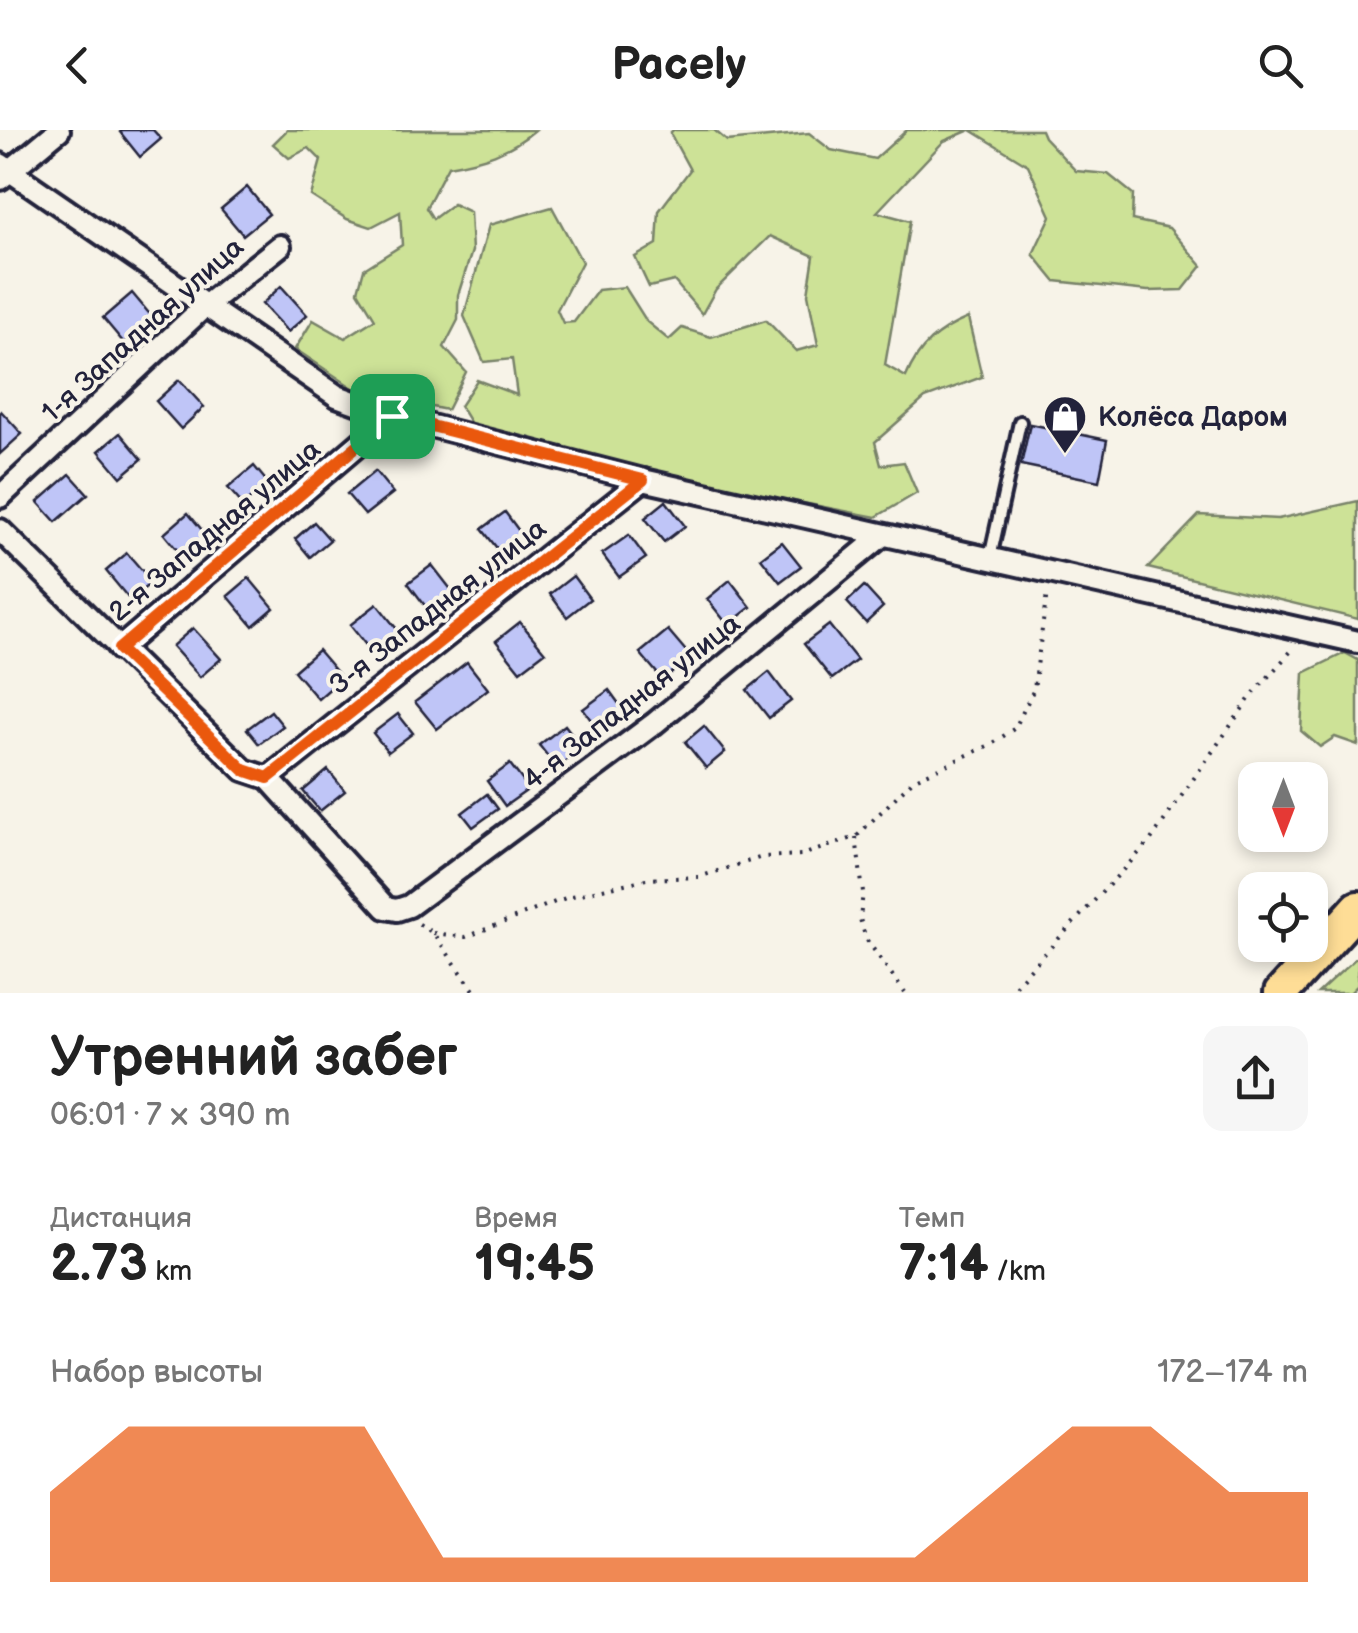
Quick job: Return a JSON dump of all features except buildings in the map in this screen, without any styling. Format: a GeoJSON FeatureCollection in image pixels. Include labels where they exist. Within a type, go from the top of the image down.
{"type":"FeatureCollection","features":[{"type":"Feature","properties":{"kind":"main road"},"geometry":{"type":"LineString","coordinates":[[1281,993],[1358,908]]}},
{"type":"Feature","properties":{"kind":"street"},"geometry":{"type":"LineString","coordinates":[[59,130],[3,171],[337,396],[392,416],[643,480],[1358,642]]}},
{"type":"Feature","properties":{"kind":"street","name":"1-я Западная улица"},"geometry":{"type":"LineString","coordinates":[[0,496],[205,306],[280,246]]}},
{"type":"Feature","properties":{"kind":"street","name":"2-я Западная улица"},"geometry":{"type":"LineString","coordinates":[[119,649],[392,416]]}},
{"type":"Feature","properties":{"kind":"street","name":"3-я Западная улица"},"geometry":{"type":"LineString","coordinates":[[268,778],[643,480]]}},
{"type":"Feature","properties":{"kind":"street"},"geometry":{"type":"LineString","coordinates":[[0,530],[244,770],[268,778],[386,908],[403,908]]}},
{"type":"Feature","properties":{"kind":"street","name":"4-я Западная улица"},"geometry":{"type":"LineString","coordinates":[[403,908],[656,723],[883,535]]}},
{"type":"Feature","properties":{"kind":"lane"},"geometry":{"type":"LineString","coordinates":[[990,559],[1020,422]]}},
{"type":"Feature","properties":{"kind":"path"},"geometry":{"type":"LineString","coordinates":[[434,933],[466,937],[568,896],[646,879],[699,877],[762,858],[802,854],[856,836],[913,780],[992,744],[1015,728],[1034,689],[1051,572]]}},
{"type":"Feature","properties":{"kind":"path"},"geometry":{"type":"LineString","coordinates":[[1008,993],[1150,841],[1252,696],[1310,631]]}},
{"type":"Feature","properties":{"kind":"path"},"geometry":{"type":"LineString","coordinates":[[856,836],[863,892],[860,919],[866,939],[905,993]]}},
{"type":"Feature","properties":{"kind":"path"},"geometry":{"type":"LineString","coordinates":[[403,908],[434,933],[476,993]]}},
{"type":"Feature","properties":{"kind":"green space"},"geometry":{"type":"Polygon","coordinates":[[[287,130],[535,130],[494,154],[448,166],[426,208],[433,219],[453,204],[470,212],[472,251],[458,295],[458,320],[444,347],[466,372],[447,410],[359,392],[295,349],[313,320],[345,338],[375,319],[358,291],[364,269],[402,245],[400,212],[371,227],[347,219],[311,196],[321,160],[309,148],[289,158],[273,144],[287,130]]]}},
{"type":"Feature","properties":{"kind":"green space"},"geometry":{"type":"Polygon","coordinates":[[[714,130],[727,141],[809,133],[831,150],[875,159],[907,130],[970,130],[944,141],[877,212],[910,221],[885,365],[906,377],[930,341],[968,318],[982,377],[925,398],[875,442],[881,465],[904,462],[917,493],[876,517],[642,472],[471,424],[460,406],[477,380],[517,395],[512,359],[484,362],[464,316],[489,225],[552,207],[582,262],[557,310],[563,323],[574,322],[598,290],[625,287],[647,322],[669,340],[682,328],[711,337],[766,320],[796,351],[818,345],[808,294],[814,256],[770,236],[716,289],[702,314],[674,281],[649,287],[635,257],[657,244],[659,211],[690,170],[670,133],[714,130]]]}},
{"type":"Feature","properties":{"kind":"green space"},"geometry":{"type":"Polygon","coordinates":[[[971,130],[1041,130],[1076,171],[1108,174],[1133,194],[1132,220],[1169,228],[1202,266],[1183,290],[1148,291],[1055,281],[1033,254],[1051,216],[1028,165],[971,130]]]}},
{"type":"Feature","properties":{"kind":"green space"},"geometry":{"type":"Polygon","coordinates":[[[1358,501],[1358,619],[1148,568],[1199,515],[1278,519],[1358,501]]]}},
{"type":"Feature","properties":{"kind":"green space"},"geometry":{"type":"Polygon","coordinates":[[[1345,653],[1358,660],[1358,745],[1335,737],[1320,747],[1301,731],[1304,673],[1345,653]]]}},
{"type":"Feature","properties":{"kind":"green space"},"geometry":{"type":"Polygon","coordinates":[[[1358,956],[1358,985],[1350,993],[1318,993],[1358,956]]]}},
{"type":"Feature","properties":{"kind":"place","name":"Колёса Даром"},"geometry":{"type":"Point","coordinates":[1065,455]}},
{"type":"Feature","properties":{"kind":"route"},"geometry":{"type":"LineString","coordinates":[[392,416],[643,480],[268,778],[244,770],[119,649],[392,416]]}}]}
